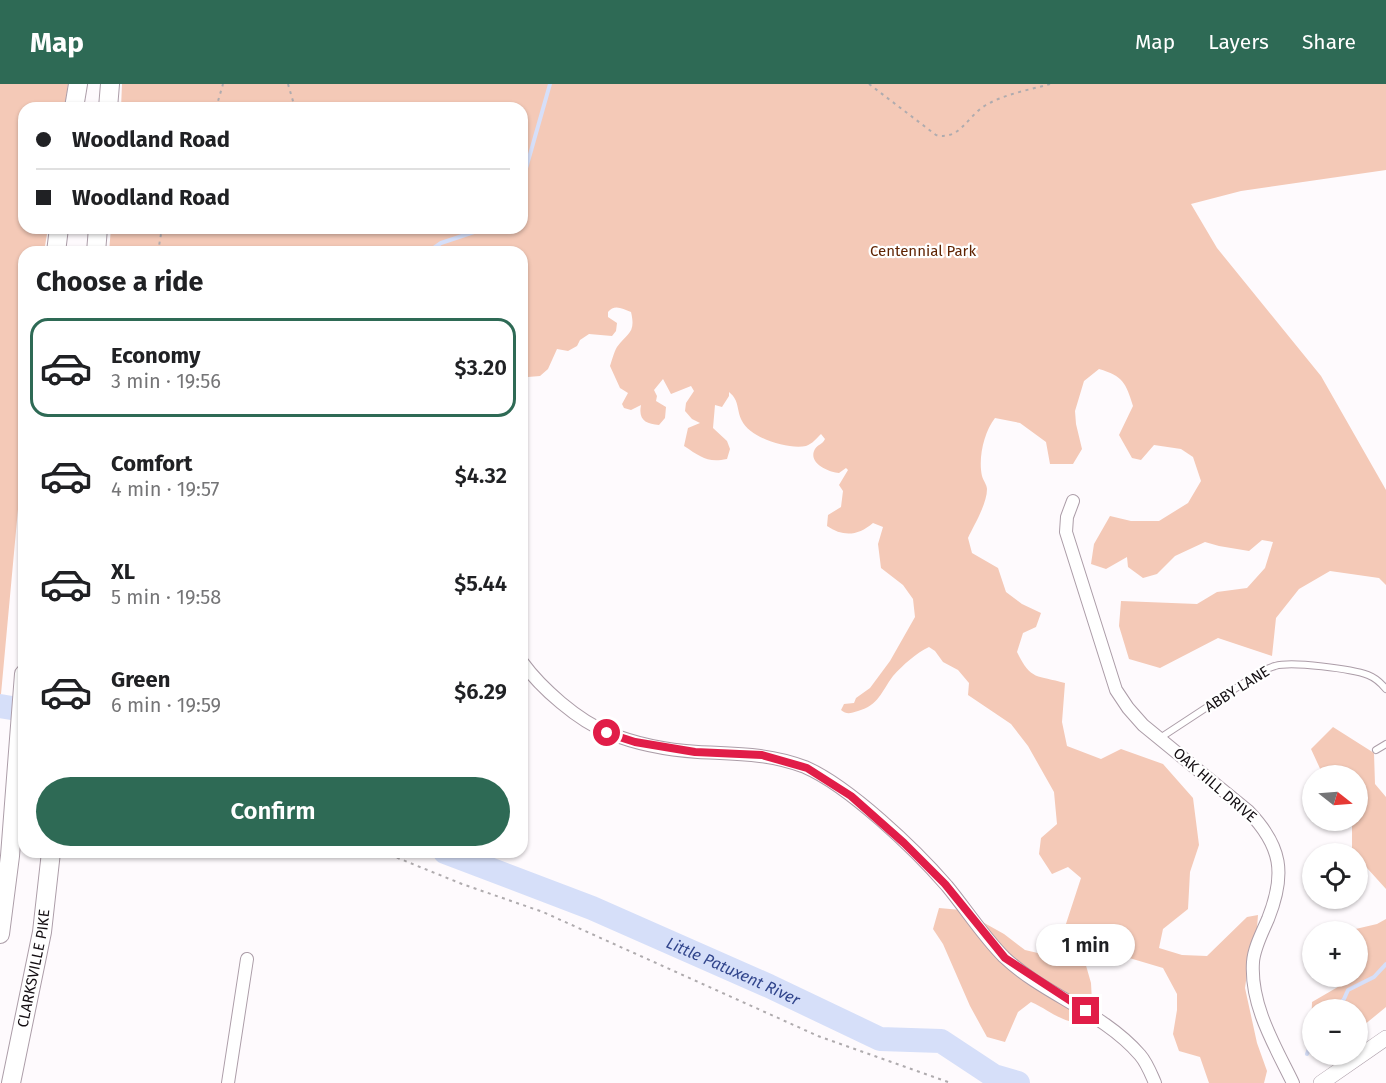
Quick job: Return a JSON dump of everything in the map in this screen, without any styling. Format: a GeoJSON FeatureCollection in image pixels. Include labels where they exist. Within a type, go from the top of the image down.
{"type":"FeatureCollection","features":[{"type":"Feature","properties":{"kind":"main road"},"geometry":{"type":"LineString","coordinates":[[76,102],[78,84]]}},
{"type":"Feature","properties":{"kind":"main road"},"geometry":{"type":"LineString","coordinates":[[108,102],[110,84]]}},
{"type":"Feature","properties":{"kind":"main road"},"geometry":{"type":"LineString","coordinates":[[0,934],[18,766]]}},
{"type":"Feature","properties":{"kind":"main road","name":"CLARKSVILLE PIKE"},"geometry":{"type":"LineString","coordinates":[[11,1083],[42,932],[50,858]]}},
{"type":"Feature","properties":{"kind":"street","name":"OAK HILL DRIVE"},"geometry":{"type":"LineString","coordinates":[[1073,501],[1067,517],[1066,532],[1116,690],[1143,725],[1248,811],[1263,826],[1274,845],[1278,863],[1278,884],[1253,961],[1253,982],[1258,1005],[1270,1036],[1293,1083]]}},
{"type":"Feature","properties":{"kind":"street"},"geometry":{"type":"LineString","coordinates":[[528,669],[567,706],[607,733],[635,742],[695,752],[762,755],[783,760],[807,768],[843,791],[880,820],[945,884],[1005,958],[1104,1023],[1124,1039],[1142,1057],[1155,1083]]}},
{"type":"Feature","properties":{"kind":"street"},"geometry":{"type":"LineString","coordinates":[[228,1083],[247,959]]}},
{"type":"Feature","properties":{"kind":"street"},"geometry":{"type":"LineString","coordinates":[[1322,1083],[1386,1038]]}},
{"type":"Feature","properties":{"kind":"lane","name":"ABBY LANE"},"geometry":{"type":"LineString","coordinates":[[1160,738],[1262,671],[1276,666],[1290,664],[1351,670],[1378,680],[1386,689]]}},
{"type":"Feature","properties":{"kind":"lane"},"geometry":{"type":"LineString","coordinates":[[1376,750],[1386,744]]}},
{"type":"Feature","properties":{"kind":"path"},"geometry":{"type":"LineString","coordinates":[[218,102],[224,84]]}},
{"type":"Feature","properties":{"kind":"path"},"geometry":{"type":"LineString","coordinates":[[288,84],[294,102]]}},
{"type":"Feature","properties":{"kind":"path"},"geometry":{"type":"LineString","coordinates":[[869,84],[936,135],[946,137],[953,134],[974,112],[988,104],[1050,84]]}},
{"type":"Feature","properties":{"kind":"path"},"geometry":{"type":"LineString","coordinates":[[397,858],[462,884],[543,912],[818,1036],[951,1083]]}},
{"type":"Feature","properties":{"kind":"green space"},"geometry":{"type":"Polygon","coordinates":[[[0,84],[68,84],[66,102],[18,102],[18,234],[47,234],[45,246],[18,246],[18,509],[0,705],[0,84]]]}},
{"type":"Feature","properties":{"kind":"green space","name":"Centennial Park"},"geometry":{"type":"Polygon","coordinates":[[[122,84],[1386,84],[1386,170],[1241,191],[1191,204],[1217,248],[1321,376],[1386,490],[1386,585],[1379,578],[1330,571],[1299,589],[1276,618],[1272,656],[1218,638],[1160,668],[1129,659],[1119,626],[1121,601],[1197,604],[1217,592],[1247,588],[1265,568],[1273,542],[1262,540],[1249,551],[1205,542],[1175,556],[1157,574],[1143,578],[1128,567],[1127,557],[1106,569],[1091,564],[1094,544],[1110,516],[1131,521],[1159,521],[1188,503],[1201,481],[1193,457],[1181,449],[1154,445],[1141,460],[1132,458],[1119,435],[1133,406],[1128,392],[1113,374],[1099,369],[1084,381],[1075,411],[1082,449],[1073,464],[1050,464],[1046,442],[1020,423],[995,418],[988,430],[981,453],[982,476],[987,487],[986,495],[983,508],[968,538],[972,553],[998,568],[1006,592],[1022,604],[1041,613],[1036,627],[1023,633],[1017,652],[1026,668],[1031,672],[1065,683],[1062,722],[1067,746],[1101,759],[1121,749],[1163,764],[1193,798],[1199,845],[1190,872],[1188,909],[1163,929],[1159,948],[1182,955],[1207,956],[1247,917],[1258,915],[1245,988],[1257,1043],[1267,1071],[1264,1083],[1209,1083],[1200,1057],[1179,1051],[1173,1034],[1177,994],[1163,968],[1105,953],[1085,962],[1091,983],[1092,1002],[1076,1023],[1058,1017],[1031,1002],[1018,1012],[1005,1042],[987,1037],[970,1006],[943,944],[933,929],[939,908],[961,910],[1004,934],[1025,950],[1042,954],[1062,936],[1081,878],[1068,867],[1052,874],[1039,854],[1041,838],[1057,824],[1054,792],[1028,746],[1011,724],[968,695],[969,683],[958,670],[943,662],[935,651],[929,647],[910,660],[893,676],[871,705],[851,713],[841,710],[844,704],[854,703],[856,698],[870,688],[890,661],[915,617],[913,599],[903,585],[881,568],[878,544],[883,527],[873,523],[850,534],[833,530],[827,526],[828,515],[841,507],[843,491],[839,485],[848,470],[846,468],[839,473],[835,472],[825,469],[816,462],[813,454],[817,446],[825,439],[821,434],[808,445],[799,447],[780,444],[761,437],[746,427],[740,417],[736,402],[729,392],[722,407],[715,405],[713,428],[727,441],[730,449],[727,459],[709,460],[684,446],[688,428],[700,423],[692,419],[685,411],[686,403],[694,391],[691,386],[671,394],[663,379],[654,390],[657,396],[656,401],[666,407],[665,418],[659,425],[650,424],[642,418],[641,405],[631,410],[624,408],[622,404],[628,393],[620,388],[610,366],[617,347],[632,328],[631,312],[624,309],[613,308],[608,312],[608,317],[617,323],[616,331],[612,336],[589,334],[568,351],[557,349],[548,369],[540,376],[528,377],[528,246],[110,246],[110,234],[528,234],[528,102],[121,102],[122,84]]]}},
{"type":"Feature","properties":{"kind":"green space"},"geometry":{"type":"Polygon","coordinates":[[[1333,727],[1374,753],[1375,784],[1386,797],[1386,889],[1368,869],[1368,843],[1352,843],[1352,831],[1368,831],[1368,765],[1318,765],[1311,749],[1333,727]]]}},
{"type":"Feature","properties":{"kind":"green space"},"geometry":{"type":"Polygon","coordinates":[[[1386,919],[1386,1007],[1368,1022],[1368,999],[1317,999],[1338,987],[1368,987],[1368,926],[1386,919]]]}},
{"type":"Feature","properties":{"kind":"waterway"},"geometry":{"type":"LineString","coordinates":[[528,161],[550,84]]}},
{"type":"Feature","properties":{"kind":"waterway"},"geometry":{"type":"LineString","coordinates":[[437,246],[468,234]]}},
{"type":"Feature","properties":{"kind":"waterway","name":"Little Patuxent River"},"geometry":{"type":"LineString","coordinates":[[0,706],[18,709]]}},
{"type":"Feature","properties":{"kind":"waterway","name":"Little Patuxent River"},"geometry":{"type":"LineString","coordinates":[[461,858],[592,908],[769,986],[880,1039],[941,1041],[994,1076],[1018,1083]]}},
{"type":"Feature","properties":{"kind":"waterway"},"geometry":{"type":"LineString","coordinates":[[1344,999],[1348,990],[1374,977],[1386,964]]}},
{"type":"Feature","properties":{"kind":"route"},"geometry":{"type":"LineString","coordinates":[[607,733],[635,742],[695,752],[762,755],[807,768],[851,796],[904,843],[945,884],[1005,958],[1086,1011]]}}]}
